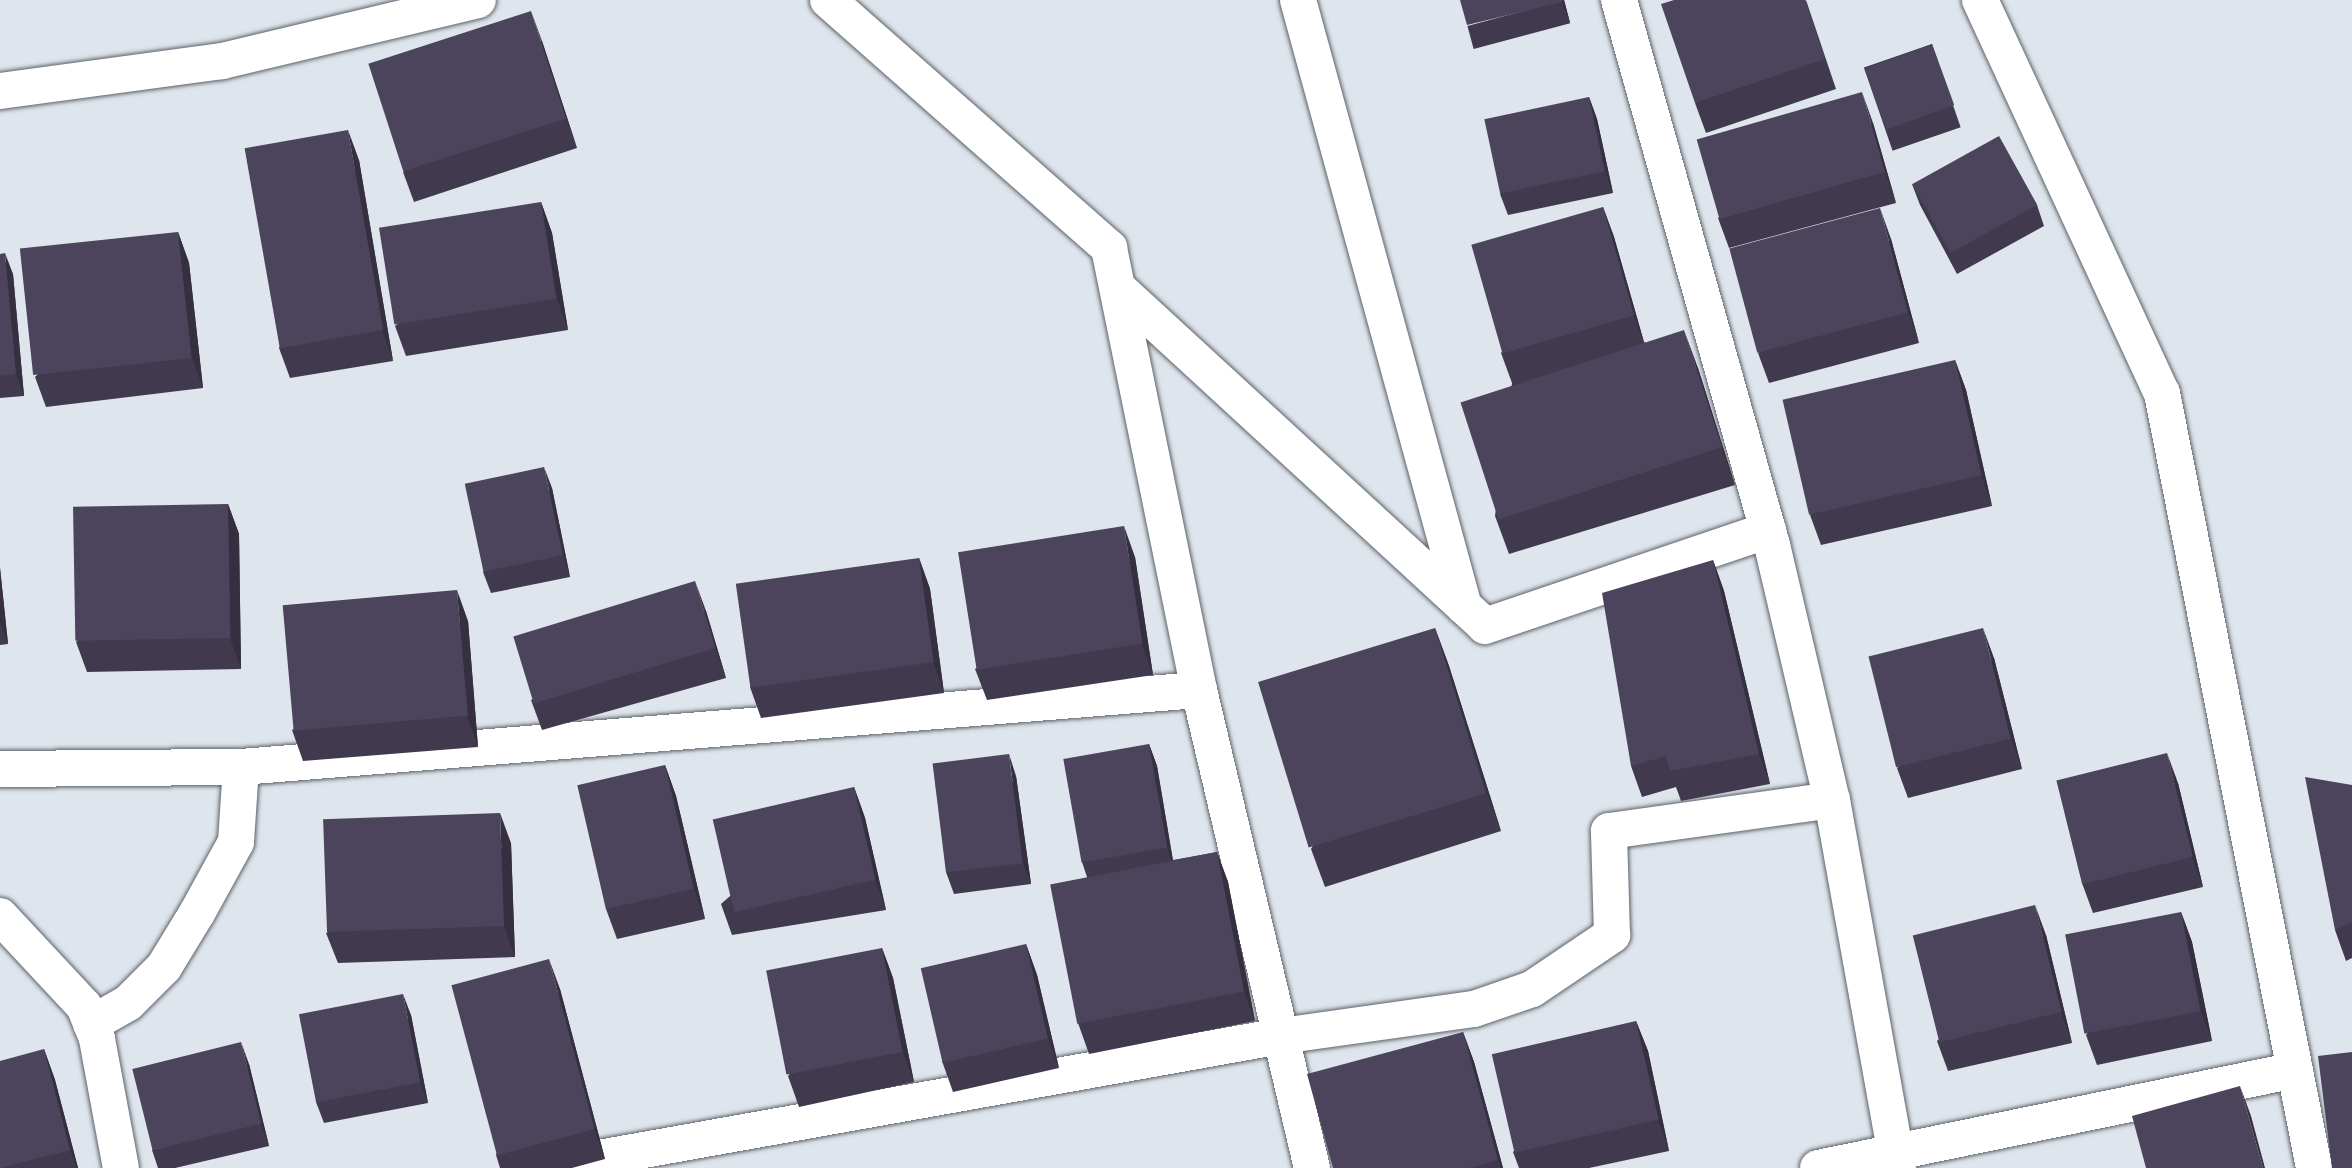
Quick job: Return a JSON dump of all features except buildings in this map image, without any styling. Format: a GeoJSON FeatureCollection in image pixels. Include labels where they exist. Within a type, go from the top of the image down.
{"type":"FeatureCollection","features":[{"type":"Feature","properties":{"kind":"street"},"geometry":{"type":"LineString","coordinates":[[0,91],[222,61],[478,0]]}},
{"type":"Feature","properties":{"kind":"street"},"geometry":{"type":"LineString","coordinates":[[828,0],[1109,248],[1199,690],[1312,1168]]}},
{"type":"Feature","properties":{"kind":"street"},"geometry":{"type":"LineString","coordinates":[[1298,0],[1464,607]]}},
{"type":"Feature","properties":{"kind":"street"},"geometry":{"type":"LineString","coordinates":[[1619,0],[1768,530],[1832,800],[1896,1162]]}},
{"type":"Feature","properties":{"kind":"street"},"geometry":{"type":"LineString","coordinates":[[1980,0],[2162,393],[2314,1168]]}},
{"type":"Feature","properties":{"kind":"street"},"geometry":{"type":"LineString","coordinates":[[1120,290],[1485,626],[1768,530]]}},
{"type":"Feature","properties":{"kind":"street"},"geometry":{"type":"LineString","coordinates":[[0,769],[241,767],[1199,690]]}},
{"type":"Feature","properties":{"kind":"street"},"geometry":{"type":"LineString","coordinates":[[91,1024],[128,1003],[164,967],[197,913],[236,842],[241,767]]}},
{"type":"Feature","properties":{"kind":"street"},"geometry":{"type":"LineString","coordinates":[[543,1168],[1281,1036],[1474,1009],[1532,989],[1612,935],[1609,831],[1832,800]]}},
{"type":"Feature","properties":{"kind":"street"},"geometry":{"type":"LineString","coordinates":[[0,916],[84,1006],[91,1024],[121,1168]]}},
{"type":"Feature","properties":{"kind":"street"},"geometry":{"type":"LineString","coordinates":[[1818,1168],[1896,1162],[2295,1070]]}}]}
